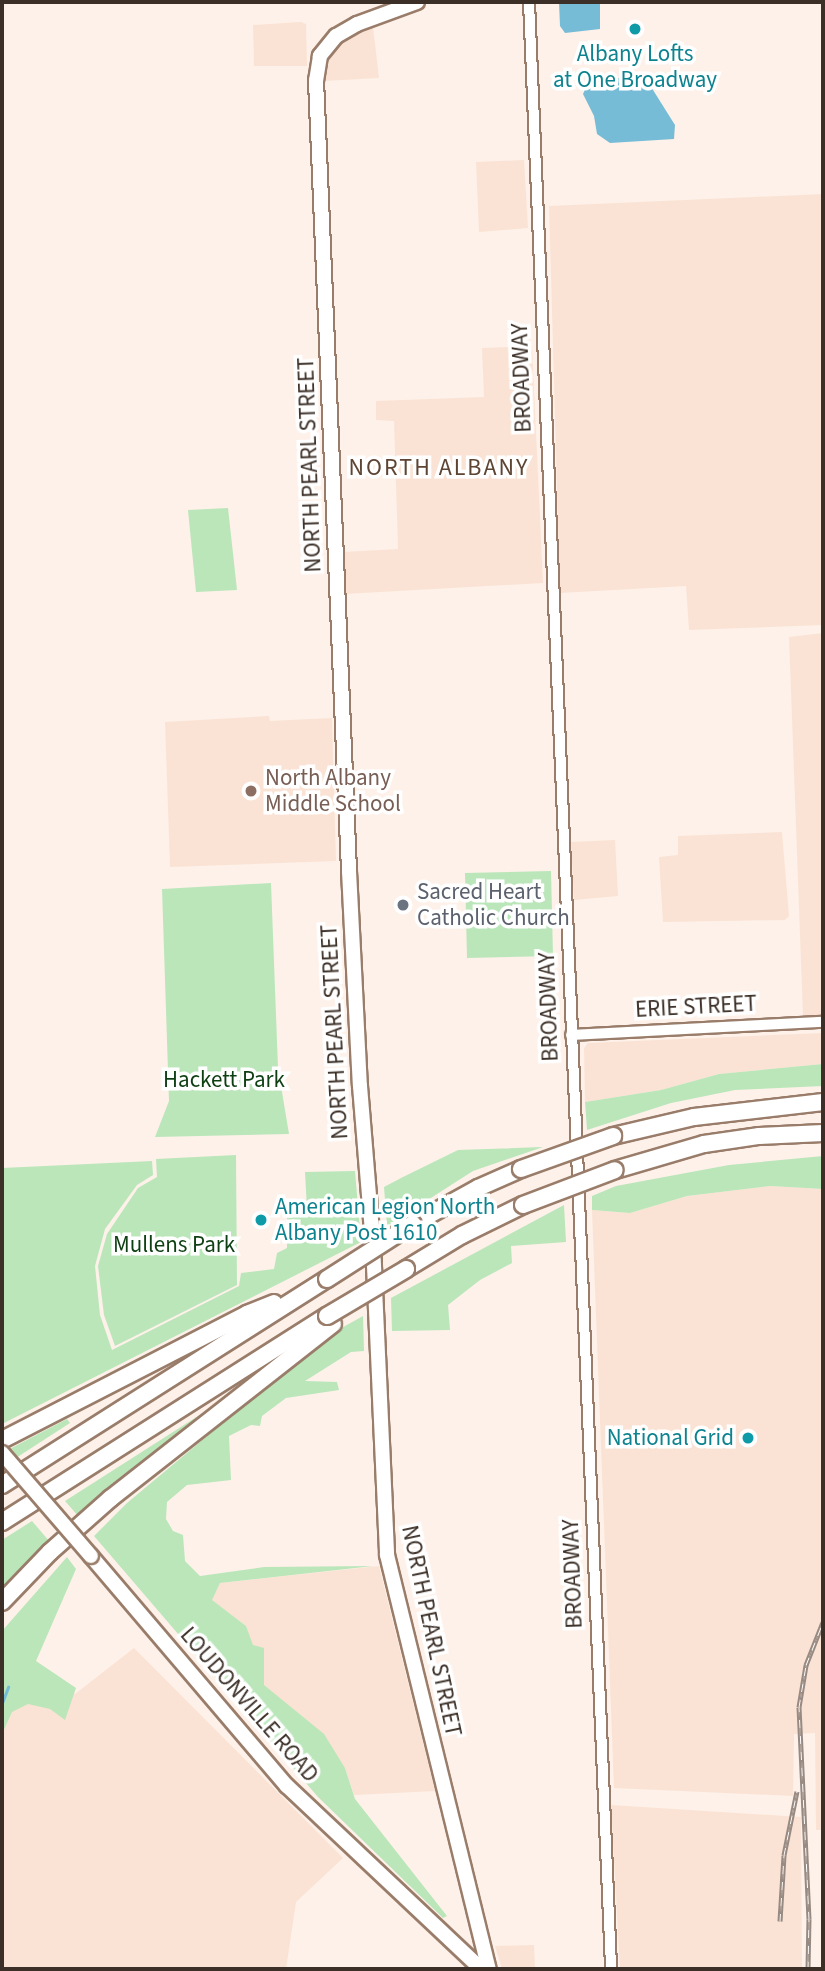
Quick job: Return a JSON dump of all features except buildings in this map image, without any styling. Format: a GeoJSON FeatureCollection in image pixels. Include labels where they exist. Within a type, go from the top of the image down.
{"type":"FeatureCollection","features":[{"type":"Feature","properties":{"kind":"highway"},"geometry":{"type":"LineString","coordinates":[[2,1485],[414,1224],[478,1188],[613,1136],[739,1110],[823,1102]]}},
{"type":"Feature","properties":{"kind":"highway"},"geometry":{"type":"LineString","coordinates":[[739,1110],[823,1112]]}},
{"type":"Feature","properties":{"kind":"highway"},"geometry":{"type":"LineString","coordinates":[[2,1522],[330,1320],[406,1269],[477,1227],[523,1205],[623,1168],[720,1141],[823,1133]]}},
{"type":"Feature","properties":{"kind":"highway"},"geometry":{"type":"LineString","coordinates":[[623,1168],[760,1146],[823,1143]]}},
{"type":"Feature","properties":{"kind":"highway"},"geometry":{"type":"LineString","coordinates":[[2,1440],[247,1314],[309,1290]]}},
{"type":"Feature","properties":{"kind":"highway"},"geometry":{"type":"LineString","coordinates":[[2,1602],[50,1552],[131,1482],[330,1320]]}},
{"type":"Feature","properties":{"kind":"highway"},"geometry":{"type":"LineString","coordinates":[[2,1615],[50,1552]]}},
{"type":"Feature","properties":{"kind":"main road","name":"NORTH PEARL STREET"},"geometry":{"type":"LineString","coordinates":[[417,2],[336,36],[323,51],[316,80],[349,871],[360,1086],[373,1244],[387,1555],[489,1969]]}},
{"type":"Feature","properties":{"kind":"main road","name":"LOUDONVILLE ROAD"},"geometry":{"type":"LineString","coordinates":[[2,1453],[287,1786],[481,1969]]}},
{"type":"Feature","properties":{"kind":"street","name":"BROADWAY"},"geometry":{"type":"LineString","coordinates":[[529,2],[611,1969]]}},
{"type":"Feature","properties":{"kind":"street","name":"ERIE STREET"},"geometry":{"type":"LineString","coordinates":[[571,1035],[823,1022]]}},
{"type":"Feature","properties":{"kind":"shaded area"},"geometry":{"type":"Polygon","coordinates":[[[306,24],[307,66],[254,66],[253,25],[306,24]]]}},
{"type":"Feature","properties":{"kind":"shaded area"},"geometry":{"type":"Polygon","coordinates":[[[373,27],[379,78],[324,81],[328,53],[347,36],[373,27]]]}},
{"type":"Feature","properties":{"kind":"shaded area"},"geometry":{"type":"Polygon","coordinates":[[[524,160],[528,228],[479,232],[476,162],[524,160]]]}},
{"type":"Feature","properties":{"kind":"shaded area"},"geometry":{"type":"Polygon","coordinates":[[[823,194],[823,625],[689,630],[686,586],[560,593],[549,206],[823,194]]]}},
{"type":"Feature","properties":{"kind":"shaded area"},"geometry":{"type":"Polygon","coordinates":[[[532,346],[543,583],[344,594],[343,552],[398,549],[394,421],[376,420],[376,401],[484,397],[482,348],[532,346]]]}},
{"type":"Feature","properties":{"kind":"shaded area"},"geometry":{"type":"Polygon","coordinates":[[[823,633],[823,1016],[803,1016],[789,637],[823,633]]]}},
{"type":"Feature","properties":{"kind":"shaded area","name":"North Albany Middle School"},"geometry":{"type":"Polygon","coordinates":[[[269,716],[270,721],[332,718],[336,861],[170,867],[165,722],[269,716]]]}},
{"type":"Feature","properties":{"kind":"shaded area"},"geometry":{"type":"Polygon","coordinates":[[[782,832],[789,916],[785,920],[663,922],[659,857],[678,855],[678,836],[782,832]]]}},
{"type":"Feature","properties":{"kind":"shaded area"},"geometry":{"type":"Polygon","coordinates":[[[615,840],[618,896],[574,900],[571,842],[615,840]]]}},
{"type":"Feature","properties":{"kind":"shaded area"},"geometry":{"type":"Polygon","coordinates":[[[823,1033],[823,1064],[719,1074],[661,1090],[585,1102],[584,1048],[588,1043],[823,1033]]]}},
{"type":"Feature","properties":{"kind":"shaded area","name":"National Grid"},"geometry":{"type":"Polygon","coordinates":[[[770,1186],[823,1189],[823,1830],[816,1830],[815,1733],[794,1734],[793,1796],[614,1788],[592,1210],[630,1213],[687,1196],[770,1186]]]}},
{"type":"Feature","properties":{"kind":"shaded area"},"geometry":{"type":"Polygon","coordinates":[[[379,1566],[435,1791],[354,1795],[345,1768],[264,1685],[246,1626],[211,1600],[220,1583],[379,1566]]]}},
{"type":"Feature","properties":{"kind":"shaded area"},"geometry":{"type":"Polygon","coordinates":[[[134,1648],[343,1858],[296,1902],[286,1969],[2,1969],[2,1714],[23,1661],[75,1694],[134,1648]]]}},
{"type":"Feature","properties":{"kind":"shaded area"},"geometry":{"type":"Polygon","coordinates":[[[611,1805],[801,1817],[802,1969],[620,1969],[611,1805]]]}},
{"type":"Feature","properties":{"kind":"shaded area"},"geometry":{"type":"Polygon","coordinates":[[[534,1945],[535,1969],[502,1969],[495,1946],[534,1945]]]}},
{"type":"Feature","properties":{"kind":"green space"},"geometry":{"type":"Polygon","coordinates":[[[228,508],[237,590],[196,592],[188,510],[228,508]]]}},
{"type":"Feature","properties":{"kind":"green space"},"geometry":{"type":"Polygon","coordinates":[[[551,871],[553,956],[467,958],[465,873],[551,871]]]}},
{"type":"Feature","properties":{"kind":"green space","name":"Hackett Park"},"geometry":{"type":"Polygon","coordinates":[[[271,883],[278,1068],[289,1134],[155,1137],[169,1101],[162,889],[271,883]]]}},
{"type":"Feature","properties":{"kind":"green space"},"geometry":{"type":"Polygon","coordinates":[[[823,1064],[823,1086],[735,1090],[671,1103],[587,1130],[585,1102],[661,1090],[719,1074],[823,1064]]]}},
{"type":"Feature","properties":{"kind":"green space"},"geometry":{"type":"Polygon","coordinates":[[[543,1147],[473,1171],[387,1226],[384,1187],[403,1177],[458,1150],[543,1147]]]}},
{"type":"Feature","properties":{"kind":"green space","name":"Mullens Park"},"geometry":{"type":"Polygon","coordinates":[[[236,1155],[237,1285],[115,1346],[104,1315],[98,1266],[107,1234],[138,1188],[157,1177],[156,1159],[236,1155]]]}},
{"type":"Feature","properties":{"kind":"green space"},"geometry":{"type":"Polygon","coordinates":[[[823,1156],[823,1189],[770,1186],[687,1196],[630,1213],[592,1210],[592,1196],[616,1186],[729,1165],[823,1156]]]}},
{"type":"Feature","properties":{"kind":"green space"},"geometry":{"type":"Polygon","coordinates":[[[152,1161],[153,1175],[137,1185],[105,1229],[95,1266],[100,1315],[112,1350],[239,1286],[241,1273],[274,1269],[277,1253],[287,1248],[287,1213],[307,1209],[305,1172],[355,1171],[361,1242],[2,1424],[2,1168],[152,1161]]]}},
{"type":"Feature","properties":{"kind":"green space"},"geometry":{"type":"Polygon","coordinates":[[[564,1205],[566,1242],[511,1246],[512,1263],[480,1280],[448,1305],[450,1330],[392,1331],[391,1298],[564,1205]]]}},
{"type":"Feature","properties":{"kind":"green space"},"geometry":{"type":"Polygon","coordinates":[[[363,1316],[364,1351],[351,1352],[305,1381],[337,1382],[339,1390],[286,1398],[262,1416],[260,1426],[251,1425],[229,1436],[231,1480],[187,1485],[167,1502],[166,1519],[173,1531],[183,1535],[185,1561],[200,1576],[264,1567],[373,1566],[220,1583],[212,1600],[246,1626],[253,1645],[264,1648],[264,1685],[324,1734],[345,1768],[355,1799],[447,1916],[443,1918],[318,1797],[94,1536],[127,1503],[327,1336],[363,1316]]]}},
{"type":"Feature","properties":{"kind":"green space"},"geometry":{"type":"Polygon","coordinates":[[[209,1409],[79,1517],[65,1501],[209,1409]]]}},
{"type":"Feature","properties":{"kind":"green space"},"geometry":{"type":"Polygon","coordinates":[[[67,1419],[70,1423],[2,1467],[2,1453],[67,1419]]]}},
{"type":"Feature","properties":{"kind":"green space"},"geometry":{"type":"Polygon","coordinates":[[[32,1521],[50,1542],[2,1591],[2,1540],[32,1521]]]}},
{"type":"Feature","properties":{"kind":"green space"},"geometry":{"type":"Polygon","coordinates":[[[67,1557],[76,1569],[36,1661],[76,1688],[65,1720],[50,1709],[28,1704],[12,1712],[2,1734],[2,1631],[67,1557]]]}},
{"type":"Feature","properties":{"kind":"water"},"geometry":{"type":"Polygon","coordinates":[[[559,2],[600,2],[600,29],[565,33],[560,26],[559,2]]]}},
{"type":"Feature","properties":{"kind":"water"},"geometry":{"type":"Polygon","coordinates":[[[630,77],[648,82],[675,125],[674,139],[610,143],[597,134],[594,116],[583,94],[587,85],[596,80],[630,77]]]}},
{"type":"Feature","properties":{"kind":"waterway"},"geometry":{"type":"LineString","coordinates":[[2,1703],[8,1687]]}},
{"type":"Feature","properties":{"kind":"railway"},"geometry":{"type":"LineString","coordinates":[[808,1969],[809,1919],[799,1707],[806,1665],[823,1622]]}},
{"type":"Feature","properties":{"kind":"railway"},"geometry":{"type":"LineString","coordinates":[[780,1921],[784,1855],[797,1791]]}},
{"type":"Feature","properties":{"kind":"place","name":"Albany Lofts at One Broadway"},"geometry":{"type":"Point","coordinates":[635,29]}},
{"type":"Feature","properties":{"kind":"place","name":"North Albany Middle School"},"geometry":{"type":"Point","coordinates":[251,791]}},
{"type":"Feature","properties":{"kind":"place","name":"Sacred Heart Catholic Church"},"geometry":{"type":"Point","coordinates":[403,905]}},
{"type":"Feature","properties":{"kind":"place","name":"American Legion North Albany Post 1610"},"geometry":{"type":"Point","coordinates":[261,1220]}},
{"type":"Feature","properties":{"kind":"place","name":"National Grid"},"geometry":{"type":"Point","coordinates":[748,1438]}},
{"type":"Feature","properties":{"kind":"district","name":"NORTH ALBANY"},"geometry":{"type":"Point","coordinates":[439,468]}}]}
